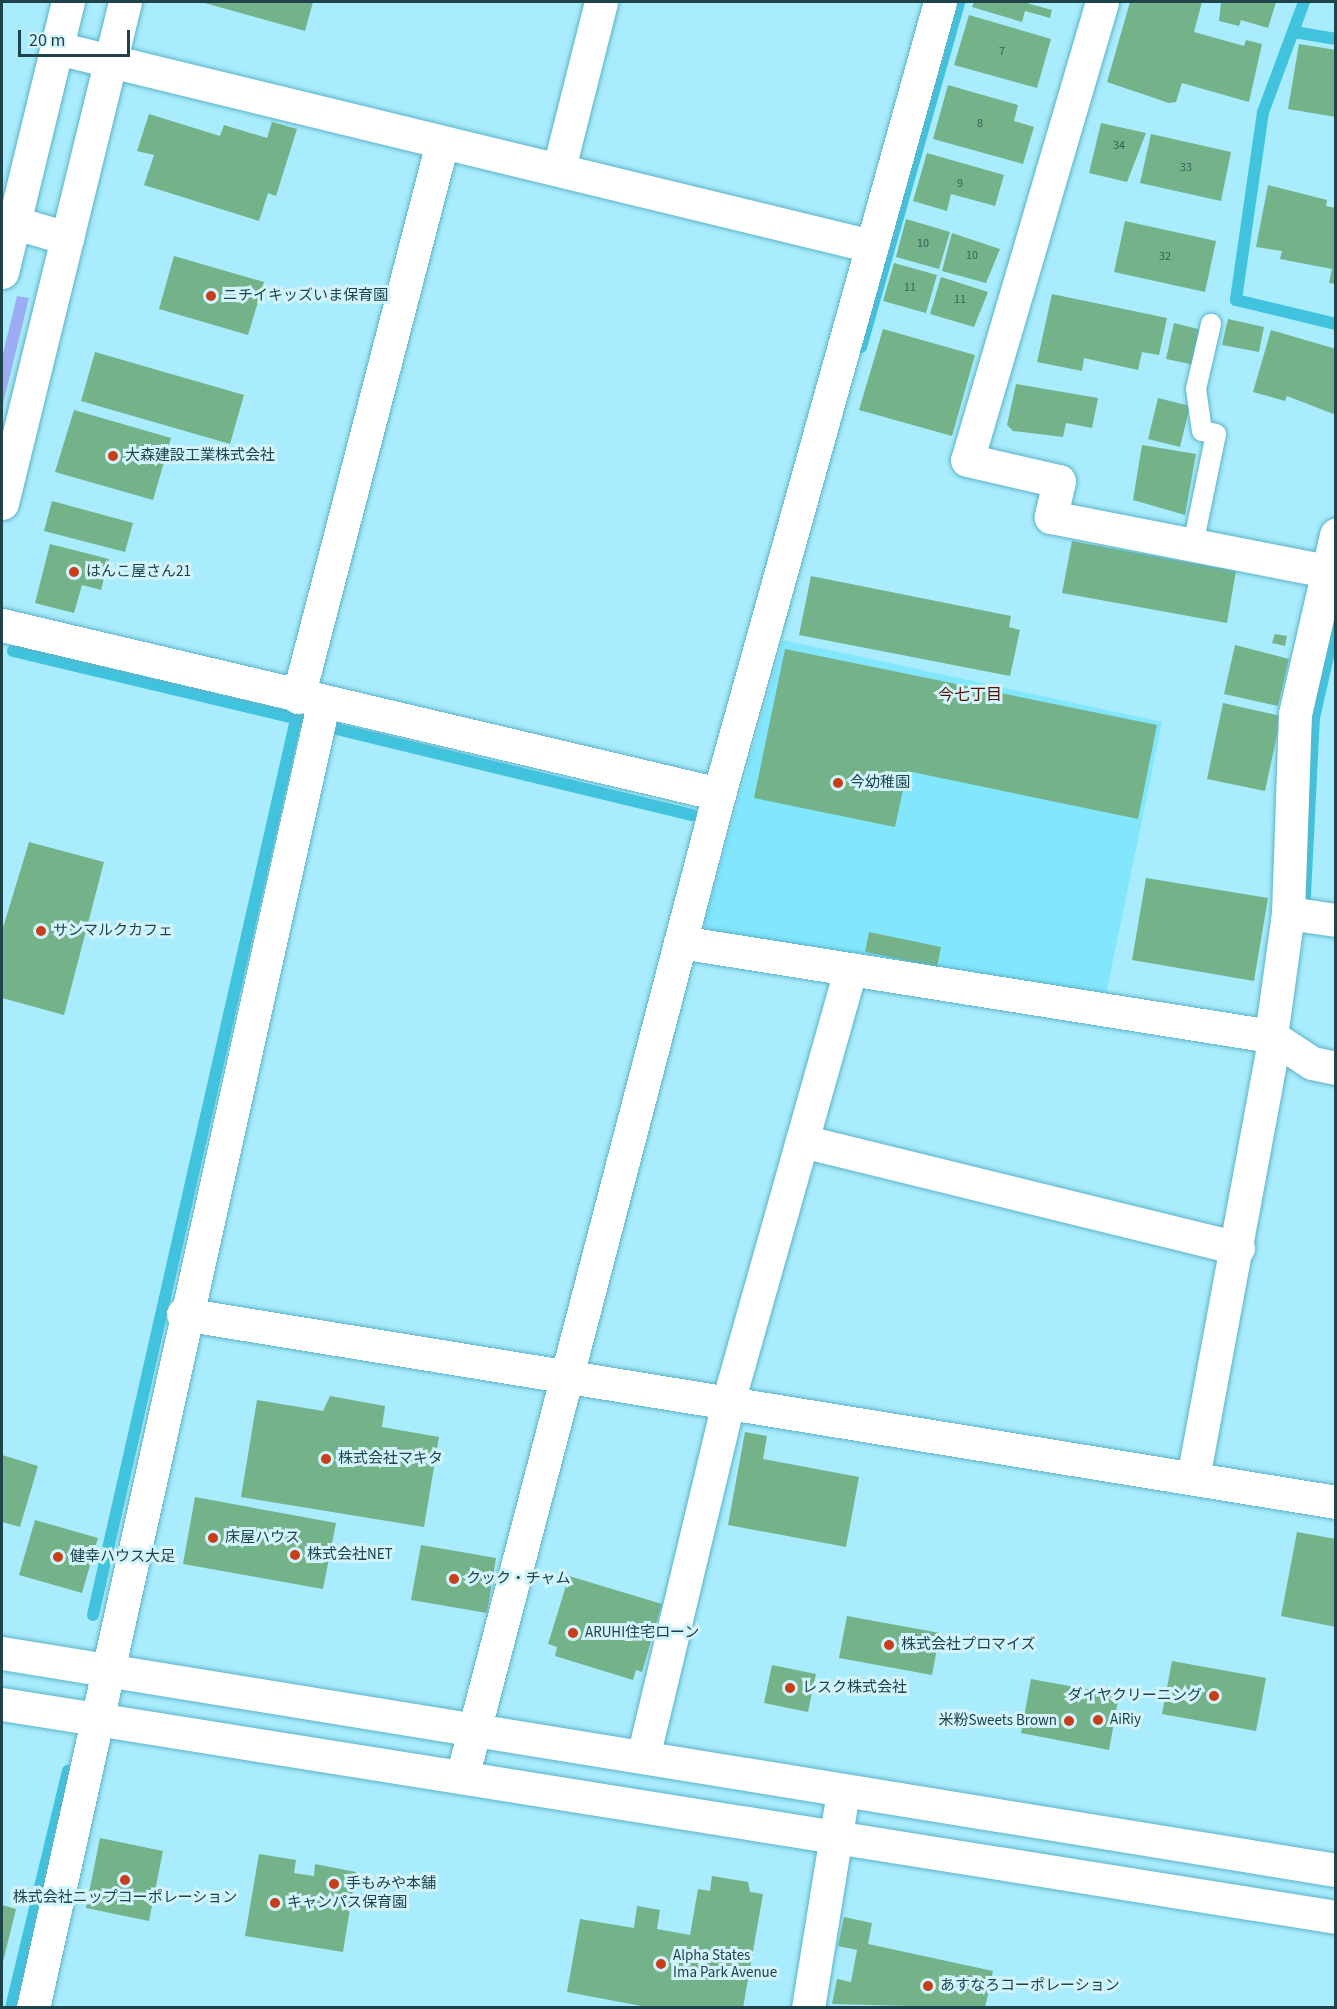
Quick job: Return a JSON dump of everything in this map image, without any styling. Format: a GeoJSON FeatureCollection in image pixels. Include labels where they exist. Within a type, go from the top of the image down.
{"type":"FeatureCollection","features":[{"type":"Feature","properties":{"kind":"street"},"geometry":{"type":"LineString","coordinates":[[2,272],[7,220],[57,48],[68,2]]}},
{"type":"Feature","properties":{"kind":"street"},"geometry":{"type":"LineString","coordinates":[[2,503],[125,2]]}},
{"type":"Feature","properties":{"kind":"street"},"geometry":{"type":"LineString","coordinates":[[559,168],[601,2]]}},
{"type":"Feature","properties":{"kind":"street"},"geometry":{"type":"LineString","coordinates":[[462,1777],[719,794],[940,2]]}},
{"type":"Feature","properties":{"kind":"street"},"geometry":{"type":"LineString","coordinates":[[1102,2],[967,460],[1059,482],[1051,517],[1327,571]]}},
{"type":"Feature","properties":{"kind":"street"},"geometry":{"type":"LineString","coordinates":[[57,48],[442,143],[559,168],[871,246]]}},
{"type":"Feature","properties":{"kind":"street"},"geometry":{"type":"LineString","coordinates":[[33,2007],[99,1719],[106,1673],[314,712],[442,143]]}},
{"type":"Feature","properties":{"kind":"street"},"geometry":{"type":"LineString","coordinates":[[7,220],[67,238]]}},
{"type":"Feature","properties":{"kind":"street"},"geometry":{"type":"LineString","coordinates":[[1193,1478],[1211,1363],[1238,1248],[1307,916],[1295,714],[1335,535]]}},
{"type":"Feature","properties":{"kind":"street"},"geometry":{"type":"LineString","coordinates":[[2,625],[314,712],[719,794]]}},
{"type":"Feature","properties":{"kind":"street"},"geometry":{"type":"LineString","coordinates":[[680,942],[1280,1043],[1335,1068]]}},
{"type":"Feature","properties":{"kind":"street"},"geometry":{"type":"LineString","coordinates":[[643,1757],[728,1402],[850,970]]}},
{"type":"Feature","properties":{"kind":"street"},"geometry":{"type":"LineString","coordinates":[[802,1141],[1238,1248]]}},
{"type":"Feature","properties":{"kind":"street"},"geometry":{"type":"LineString","coordinates":[[183,1314],[1335,1502]]}},
{"type":"Feature","properties":{"kind":"street"},"geometry":{"type":"LineString","coordinates":[[2,1653],[106,1673],[476,1729],[1335,1870]]}},
{"type":"Feature","properties":{"kind":"street"},"geometry":{"type":"LineString","coordinates":[[2,1704],[1335,1917]]}},
{"type":"Feature","properties":{"kind":"street"},"geometry":{"type":"LineString","coordinates":[[808,2007],[843,1791]]}},
{"type":"Feature","properties":{"kind":"lane"},"geometry":{"type":"LineString","coordinates":[[1192,545],[1216,434],[1202,430],[1196,389],[1211,324]]}},
{"type":"Feature","properties":{"kind":"shaded area"},"geometry":{"type":"Polygon","coordinates":[[[17,296],[29,298],[2,408],[2,358],[17,296]]]}},
{"type":"Feature","properties":{"kind":"shaded area"},"geometry":{"type":"Polygon","coordinates":[[[783,640],[1162,722],[1105,1000],[713,938],[704,924],[783,640]]]}},
{"type":"Feature","properties":{"kind":"building"},"geometry":{"type":"Polygon","coordinates":[[[201,2],[313,2],[305,31],[201,2]]]}},
{"type":"Feature","properties":{"kind":"building"},"geometry":{"type":"Polygon","coordinates":[[[974,2],[1023,2],[1052,10],[1050,18],[1025,11],[1022,22],[972,7],[974,2]]]}},
{"type":"Feature","properties":{"kind":"building"},"geometry":{"type":"Polygon","coordinates":[[[1130,2],[1202,2],[1194,32],[1244,46],[1246,40],[1262,44],[1249,102],[1182,83],[1176,102],[1169,103],[1107,82],[1130,2]]]}},
{"type":"Feature","properties":{"kind":"building"},"geometry":{"type":"Polygon","coordinates":[[[1221,2],[1276,2],[1268,28],[1241,20],[1239,26],[1219,21],[1221,2]]]}},
{"type":"Feature","properties":{"kind":"building"},"geometry":{"type":"Polygon","coordinates":[[[969,15],[1051,39],[1037,88],[954,65],[969,15]]]}},
{"type":"Feature","properties":{"kind":"building"},"geometry":{"type":"Polygon","coordinates":[[[1299,44],[1336,50],[1336,117],[1288,109],[1299,44]]]}},
{"type":"Feature","properties":{"kind":"building"},"geometry":{"type":"Polygon","coordinates":[[[948,85],[1018,105],[1014,121],[1034,127],[1023,164],[933,139],[948,85]]]}},
{"type":"Feature","properties":{"kind":"building"},"geometry":{"type":"Polygon","coordinates":[[[149,114],[220,136],[224,125],[267,138],[272,122],[297,129],[276,196],[268,193],[259,221],[144,185],[154,155],[137,151],[149,114]]]}},
{"type":"Feature","properties":{"kind":"building"},"geometry":{"type":"Polygon","coordinates":[[[1101,123],[1146,133],[1127,182],[1089,173],[1101,123]]]}},
{"type":"Feature","properties":{"kind":"building"},"geometry":{"type":"Polygon","coordinates":[[[1151,134],[1231,152],[1221,201],[1140,183],[1151,134]]]}},
{"type":"Feature","properties":{"kind":"building"},"geometry":{"type":"Polygon","coordinates":[[[927,153],[1004,175],[995,206],[951,194],[947,211],[913,201],[927,153]]]}},
{"type":"Feature","properties":{"kind":"building"},"geometry":{"type":"Polygon","coordinates":[[[1268,185],[1327,200],[1326,206],[1336,208],[1336,284],[1329,283],[1332,269],[1280,259],[1282,251],[1256,247],[1268,185]]]}},
{"type":"Feature","properties":{"kind":"building"},"geometry":{"type":"Polygon","coordinates":[[[906,219],[950,232],[939,269],[896,257],[906,219]]]}},
{"type":"Feature","properties":{"kind":"building"},"geometry":{"type":"Polygon","coordinates":[[[1125,221],[1216,241],[1205,292],[1114,272],[1125,221]]]}},
{"type":"Feature","properties":{"kind":"building"},"geometry":{"type":"Polygon","coordinates":[[[952,233],[1000,249],[986,283],[942,271],[952,233]]]}},
{"type":"Feature","properties":{"kind":"building"},"geometry":{"type":"Polygon","coordinates":[[[174,256],[264,282],[248,335],[159,309],[174,256]]]}},
{"type":"Feature","properties":{"kind":"building"},"geometry":{"type":"Polygon","coordinates":[[[894,263],[937,275],[926,313],[883,301],[894,263]]]}},
{"type":"Feature","properties":{"kind":"building"},"geometry":{"type":"Polygon","coordinates":[[[941,277],[988,292],[974,327],[930,314],[941,277]]]}},
{"type":"Feature","properties":{"kind":"building"},"geometry":{"type":"Polygon","coordinates":[[[1052,294],[1167,318],[1159,355],[1142,352],[1138,370],[1084,358],[1082,371],[1037,362],[1052,294]]]}},
{"type":"Feature","properties":{"kind":"building"},"geometry":{"type":"Polygon","coordinates":[[[1228,319],[1264,327],[1259,352],[1222,345],[1228,319]]]}},
{"type":"Feature","properties":{"kind":"building"},"geometry":{"type":"Polygon","coordinates":[[[1174,323],[1202,330],[1195,365],[1166,359],[1174,323]]]}},
{"type":"Feature","properties":{"kind":"building"},"geometry":{"type":"Polygon","coordinates":[[[883,329],[975,355],[952,436],[859,410],[883,329]]]}},
{"type":"Feature","properties":{"kind":"building"},"geometry":{"type":"Polygon","coordinates":[[[1271,330],[1336,349],[1336,415],[1287,396],[1285,401],[1253,392],[1271,330]]]}},
{"type":"Feature","properties":{"kind":"building"},"geometry":{"type":"Polygon","coordinates":[[[95,352],[244,395],[230,444],[81,401],[95,352]]]}},
{"type":"Feature","properties":{"kind":"building"},"geometry":{"type":"Polygon","coordinates":[[[1016,384],[1098,398],[1092,428],[1066,423],[1063,437],[1013,431],[1007,425],[1016,384]]]}},
{"type":"Feature","properties":{"kind":"building"},"geometry":{"type":"Polygon","coordinates":[[[1158,398],[1190,406],[1180,447],[1148,439],[1158,398]]]}},
{"type":"Feature","properties":{"kind":"building"},"geometry":{"type":"Polygon","coordinates":[[[74,410],[171,438],[153,500],[55,472],[74,410]]]}},
{"type":"Feature","properties":{"kind":"building"},"geometry":{"type":"Polygon","coordinates":[[[1142,445],[1196,454],[1185,515],[1133,500],[1142,445]]]}},
{"type":"Feature","properties":{"kind":"building"},"geometry":{"type":"Polygon","coordinates":[[[52,501],[133,523],[125,552],[44,531],[52,501]]]}},
{"type":"Feature","properties":{"kind":"building"},"geometry":{"type":"Polygon","coordinates":[[[1072,541],[1236,571],[1227,623],[1062,593],[1072,541]]]}},
{"type":"Feature","properties":{"kind":"building","name":"はんこ屋さん21"},"geometry":{"type":"Polygon","coordinates":[[[50,544],[109,559],[101,590],[82,585],[74,613],[35,603],[50,544]]]}},
{"type":"Feature","properties":{"kind":"building"},"geometry":{"type":"Polygon","coordinates":[[[811,576],[1011,616],[1009,627],[1020,630],[1010,676],[799,635],[811,576]]]}},
{"type":"Feature","properties":{"kind":"building"},"geometry":{"type":"Polygon","coordinates":[[[1275,634],[1287,636],[1285,646],[1272,643],[1275,634]]]}},
{"type":"Feature","properties":{"kind":"building"},"geometry":{"type":"Polygon","coordinates":[[[1235,645],[1289,659],[1278,706],[1224,694],[1235,645]]]}},
{"type":"Feature","properties":{"kind":"building"},"geometry":{"type":"Polygon","coordinates":[[[785,649],[1157,725],[1138,819],[907,771],[895,827],[754,798],[785,649]]]}},
{"type":"Feature","properties":{"kind":"building"},"geometry":{"type":"Polygon","coordinates":[[[1223,703],[1281,716],[1265,791],[1207,779],[1223,703]]]}},
{"type":"Feature","properties":{"kind":"building"},"geometry":{"type":"Polygon","coordinates":[[[29,842],[104,862],[64,1015],[2,998],[2,931],[29,842]]]}},
{"type":"Feature","properties":{"kind":"building"},"geometry":{"type":"Polygon","coordinates":[[[1146,878],[1268,898],[1254,981],[1132,960],[1146,878]]]}},
{"type":"Feature","properties":{"kind":"building"},"geometry":{"type":"Polygon","coordinates":[[[869,932],[941,947],[937,967],[865,952],[869,932]]]}},
{"type":"Feature","properties":{"kind":"building"},"geometry":{"type":"Polygon","coordinates":[[[330,1396],[385,1406],[382,1427],[439,1437],[424,1527],[241,1497],[257,1400],[323,1411],[330,1396]]]}},
{"type":"Feature","properties":{"kind":"building"},"geometry":{"type":"Polygon","coordinates":[[[745,1432],[767,1436],[763,1459],[859,1477],[846,1547],[728,1525],[745,1432]]]}},
{"type":"Feature","properties":{"kind":"building"},"geometry":{"type":"Polygon","coordinates":[[[2,1455],[38,1466],[20,1527],[2,1522],[2,1455]]]}},
{"type":"Feature","properties":{"kind":"building"},"geometry":{"type":"Polygon","coordinates":[[[195,1497],[336,1523],[323,1589],[183,1564],[195,1497]]]}},
{"type":"Feature","properties":{"kind":"building"},"geometry":{"type":"Polygon","coordinates":[[[35,1520],[98,1538],[82,1593],[19,1575],[35,1520]]]}},
{"type":"Feature","properties":{"kind":"building"},"geometry":{"type":"Polygon","coordinates":[[[1297,1532],[1336,1539],[1336,1627],[1281,1616],[1297,1532]]]}},
{"type":"Feature","properties":{"kind":"building"},"geometry":{"type":"Polygon","coordinates":[[[421,1545],[496,1558],[487,1613],[411,1600],[421,1545]]]}},
{"type":"Feature","properties":{"kind":"building"},"geometry":{"type":"Polygon","coordinates":[[[569,1576],[662,1604],[642,1672],[636,1670],[633,1680],[555,1656],[557,1647],[548,1644],[569,1576]]]}},
{"type":"Feature","properties":{"kind":"building"},"geometry":{"type":"Polygon","coordinates":[[[847,1616],[940,1633],[932,1675],[839,1658],[847,1616]]]}},
{"type":"Feature","properties":{"kind":"building"},"geometry":{"type":"Polygon","coordinates":[[[1172,1661],[1266,1678],[1256,1731],[1162,1714],[1172,1661]]]}},
{"type":"Feature","properties":{"kind":"building"},"geometry":{"type":"Polygon","coordinates":[[[772,1665],[816,1674],[808,1712],[764,1703],[772,1665]]]}},
{"type":"Feature","properties":{"kind":"building"},"geometry":{"type":"Polygon","coordinates":[[[1031,1679],[1119,1695],[1109,1750],[1021,1733],[1031,1679]]]}},
{"type":"Feature","properties":{"kind":"building"},"geometry":{"type":"Polygon","coordinates":[[[100,1838],[163,1851],[149,1921],[86,1908],[100,1838]]]}},
{"type":"Feature","properties":{"kind":"building"},"geometry":{"type":"Polygon","coordinates":[[[259,1854],[296,1860],[294,1873],[314,1876],[315,1864],[356,1872],[343,1952],[245,1936],[259,1854]]]}},
{"type":"Feature","properties":{"kind":"building","name":"Alpha States Ima Park Avenue"},"geometry":{"type":"Polygon","coordinates":[[[712,1876],[748,1882],[750,1892],[763,1894],[743,2008],[652,2008],[567,1992],[580,1919],[634,1928],[637,1906],[660,1910],[657,1929],[690,1935],[698,1889],[710,1891],[712,1876]]]}},
{"type":"Feature","properties":{"kind":"building"},"geometry":{"type":"Polygon","coordinates":[[[2,1905],[16,1909],[2,1966],[2,1905]]]}},
{"type":"Feature","properties":{"kind":"building"},"geometry":{"type":"Polygon","coordinates":[[[844,1917],[872,1923],[868,1944],[993,1971],[985,2008],[832,2004],[837,1979],[851,1982],[857,1950],[838,1946],[844,1917]]]}},
{"type":"Feature","properties":{"kind":"waterway"},"geometry":{"type":"LineString","coordinates":[[861,347],[959,2]]}},
{"type":"Feature","properties":{"kind":"waterway"},"geometry":{"type":"LineString","coordinates":[[1304,2],[1263,112],[1236,300],[1336,324]]}},
{"type":"Feature","properties":{"kind":"waterway"},"geometry":{"type":"LineString","coordinates":[[1294,32],[1336,39]]}},
{"type":"Feature","properties":{"kind":"waterway"},"geometry":{"type":"LineString","coordinates":[[1304,914],[1314,718],[1336,621]]}},
{"type":"Feature","properties":{"kind":"waterway"},"geometry":{"type":"LineString","coordinates":[[13,651],[303,720]]}},
{"type":"Feature","properties":{"kind":"waterway"},"geometry":{"type":"LineString","coordinates":[[93,1615],[296,719]]}},
{"type":"Feature","properties":{"kind":"waterway"},"geometry":{"type":"LineString","coordinates":[[320,725],[692,815]]}},
{"type":"Feature","properties":{"kind":"waterway"},"geometry":{"type":"LineString","coordinates":[[11,2008],[68,1771]]}},
{"type":"Feature","properties":{"kind":"place","name":"ニチイキッズいま保育園"},"geometry":{"type":"Point","coordinates":[211,296]}},
{"type":"Feature","properties":{"kind":"place","name":"大森建設工業株式会社"},"geometry":{"type":"Point","coordinates":[113,456]}},
{"type":"Feature","properties":{"kind":"place","name":"はんこ屋さん21"},"geometry":{"type":"Point","coordinates":[74,572]}},
{"type":"Feature","properties":{"kind":"place","name":"今幼稚園"},"geometry":{"type":"Point","coordinates":[838,783]}},
{"type":"Feature","properties":{"kind":"place","name":"サンマルクカフェ"},"geometry":{"type":"Point","coordinates":[41,931]}},
{"type":"Feature","properties":{"kind":"place","name":"株式会社マキタ"},"geometry":{"type":"Point","coordinates":[326,1459]}},
{"type":"Feature","properties":{"kind":"place","name":"床屋ハウス"},"geometry":{"type":"Point","coordinates":[213,1538]}},
{"type":"Feature","properties":{"kind":"place","name":"株式会社NET"},"geometry":{"type":"Point","coordinates":[295,1555]}},
{"type":"Feature","properties":{"kind":"place","name":"健幸ハウス大足"},"geometry":{"type":"Point","coordinates":[58,1557]}},
{"type":"Feature","properties":{"kind":"place","name":"クック・チャム"},"geometry":{"type":"Point","coordinates":[454,1579]}},
{"type":"Feature","properties":{"kind":"place","name":"ARUHI住宅ローン"},"geometry":{"type":"Point","coordinates":[573,1633]}},
{"type":"Feature","properties":{"kind":"place","name":"株式会社プロマイズ"},"geometry":{"type":"Point","coordinates":[889,1645]}},
{"type":"Feature","properties":{"kind":"place","name":"レスク株式会社"},"geometry":{"type":"Point","coordinates":[790,1688]}},
{"type":"Feature","properties":{"kind":"place","name":"ダイヤクリーニング"},"geometry":{"type":"Point","coordinates":[1214,1696]}},
{"type":"Feature","properties":{"kind":"place","name":"AiRiy"},"geometry":{"type":"Point","coordinates":[1098,1720]}},
{"type":"Feature","properties":{"kind":"place","name":"米粉Sweets Brown"},"geometry":{"type":"Point","coordinates":[1069,1721]}},
{"type":"Feature","properties":{"kind":"place","name":"株式会社ニップコーポレーション"},"geometry":{"type":"Point","coordinates":[125,1880]}},
{"type":"Feature","properties":{"kind":"place","name":"手もみや本舗"},"geometry":{"type":"Point","coordinates":[334,1884]}},
{"type":"Feature","properties":{"kind":"place","name":"キャンパス保育園"},"geometry":{"type":"Point","coordinates":[275,1903]}},
{"type":"Feature","properties":{"kind":"place","name":"Alpha States Ima Park Avenue"},"geometry":{"type":"Point","coordinates":[661,1964]}},
{"type":"Feature","properties":{"kind":"place","name":"あすなろコーポレーション"},"geometry":{"type":"Point","coordinates":[928,1986]}},
{"type":"Feature","properties":{"kind":"district","name":"今七丁目"},"geometry":{"type":"Point","coordinates":[970,695]}}]}
